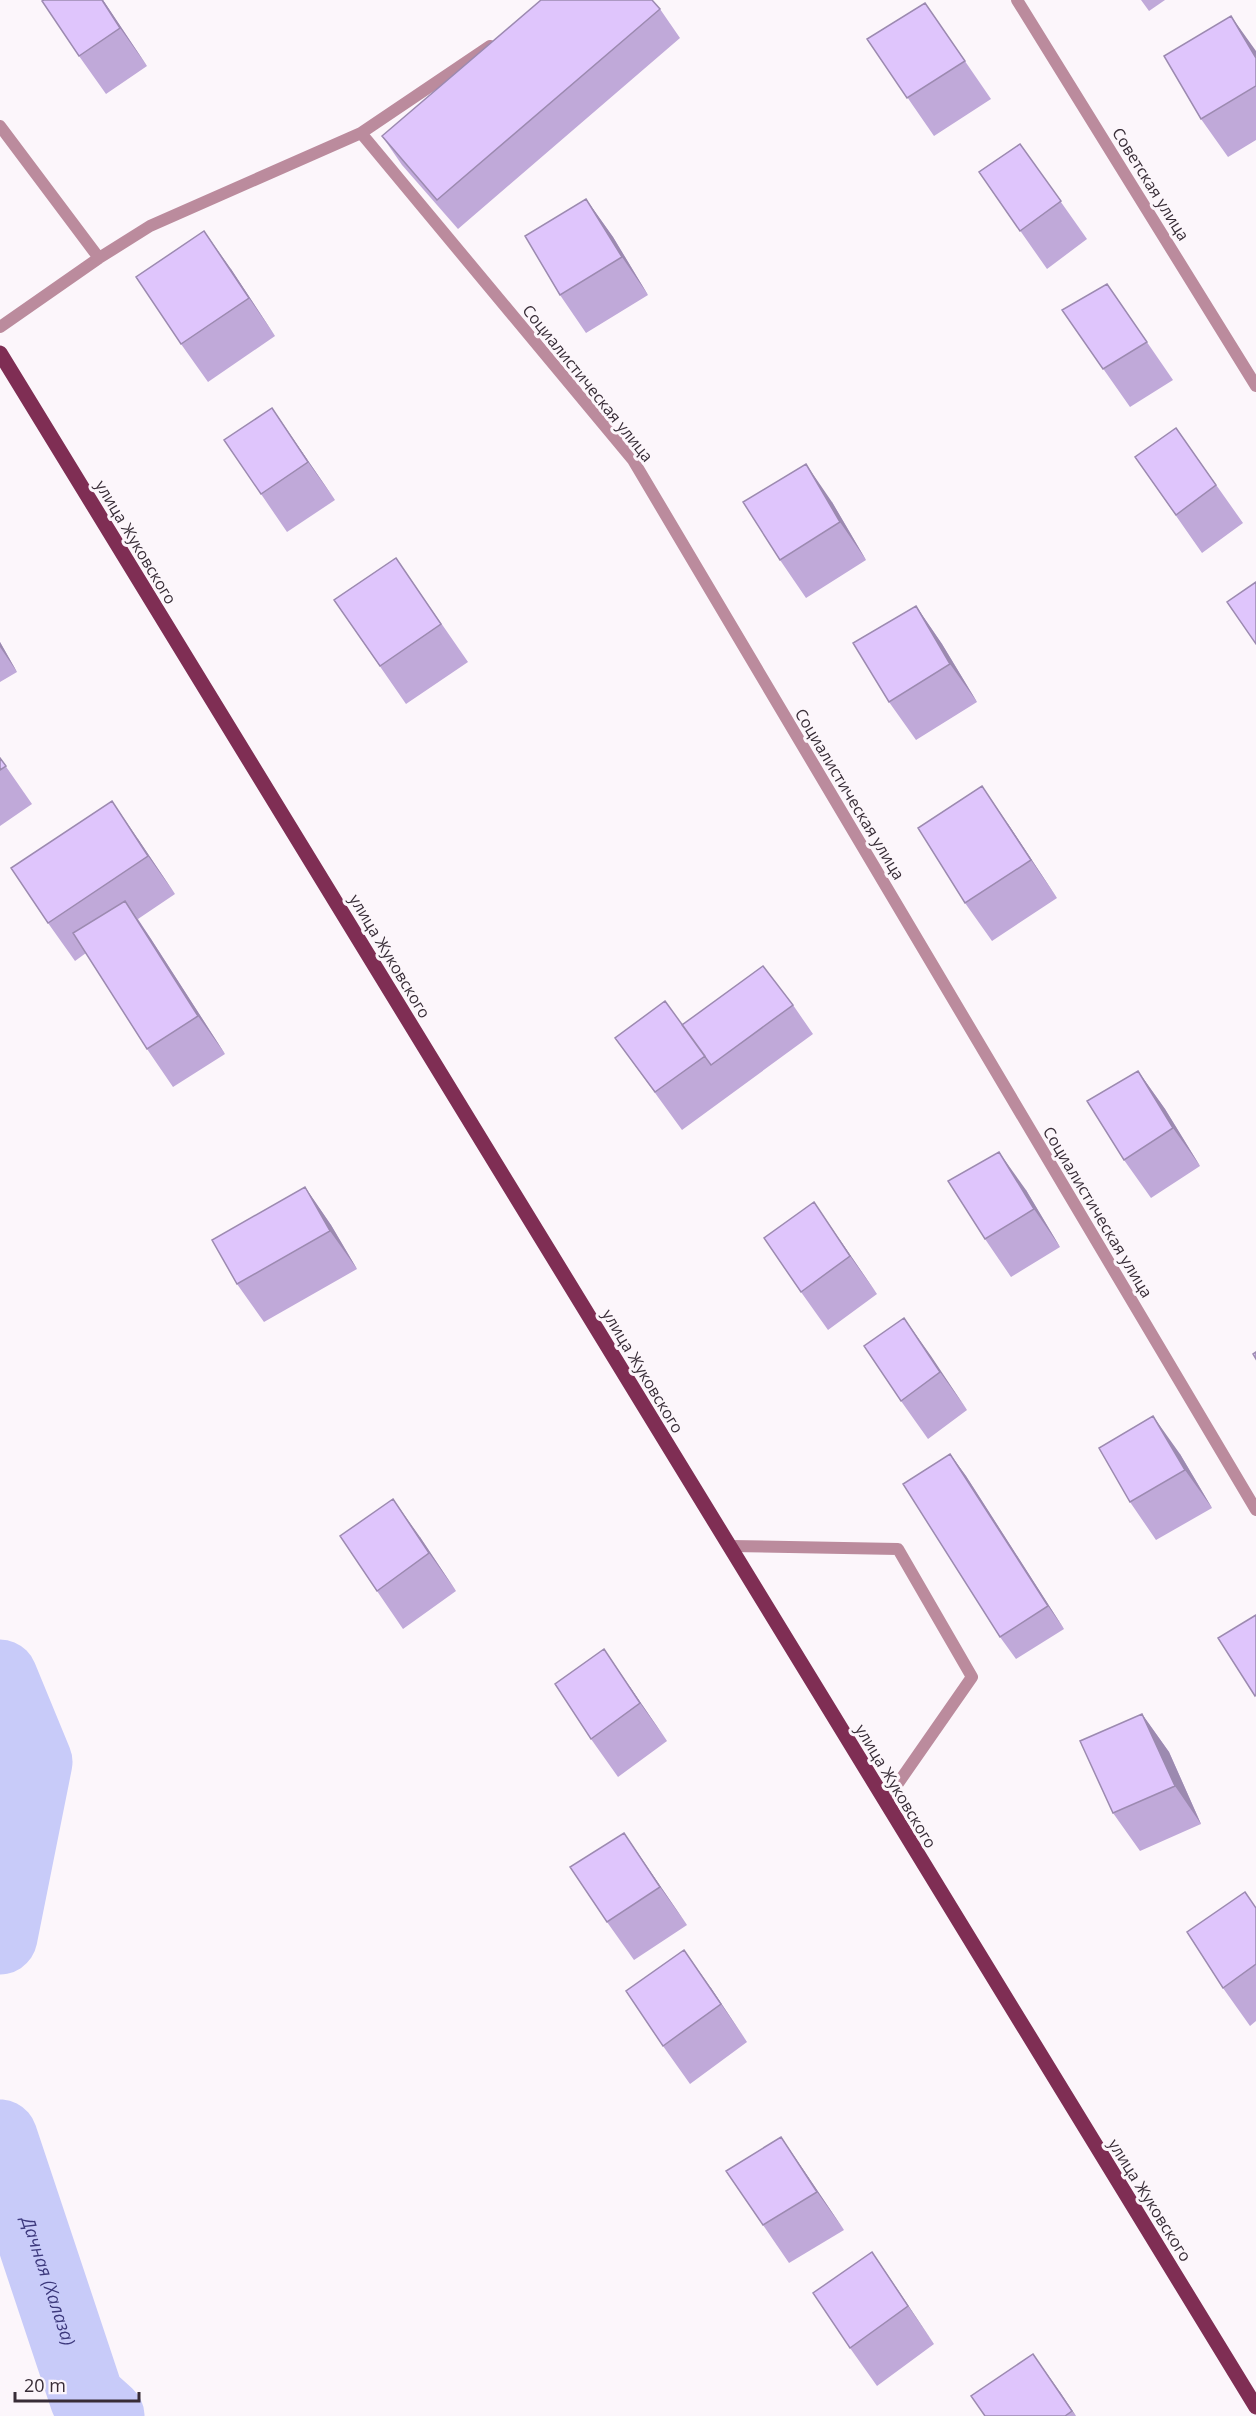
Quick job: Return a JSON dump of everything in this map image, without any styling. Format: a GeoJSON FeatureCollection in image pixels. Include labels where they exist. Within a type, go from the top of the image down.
{"type":"FeatureCollection","features":[{"type":"Feature","properties":{"kind":"main road","name":"улица Жуковского"},"geometry":{"type":"LineString","coordinates":[[0,353],[1256,2407]]}},
{"type":"Feature","properties":{"kind":"street","name":"Советская улица"},"geometry":{"type":"LineString","coordinates":[[1017,0],[1256,386]]}},
{"type":"Feature","properties":{"kind":"street"},"geometry":{"type":"LineString","coordinates":[[0,327],[99,258],[150,226],[361,134],[499,40]]}},
{"type":"Feature","properties":{"kind":"street"},"geometry":{"type":"LineString","coordinates":[[0,126],[99,258]]}},
{"type":"Feature","properties":{"kind":"street","name":"Социалистическая улица"},"geometry":{"type":"LineString","coordinates":[[361,134],[633,460],[1256,1510]]}},
{"type":"Feature","properties":{"kind":"street"},"geometry":{"type":"LineString","coordinates":[[730,1546],[898,1549],[972,1677],[885,1802]]}},
{"type":"Feature","properties":{"kind":"building"},"geometry":{"type":"Polygon","coordinates":[[[102,0],[120,28],[79,56],[42,1],[102,0]]]}},
{"type":"Feature","properties":{"kind":"building"},"geometry":{"type":"Polygon","coordinates":[[[541,0],[652,0],[660,9],[437,200],[382,136],[541,0]]]}},
{"type":"Feature","properties":{"kind":"building"},"geometry":{"type":"Polygon","coordinates":[[[925,3],[965,61],[907,98],[867,39],[925,3]]]}},
{"type":"Feature","properties":{"kind":"building"},"geometry":{"type":"Polygon","coordinates":[[[1231,16],[1256,58],[1256,86],[1201,119],[1164,56],[1231,16]]]}},
{"type":"Feature","properties":{"kind":"building"},"geometry":{"type":"Polygon","coordinates":[[[1020,144],[1061,201],[1020,231],[979,172],[1020,144]]]}},
{"type":"Feature","properties":{"kind":"building"},"geometry":{"type":"Polygon","coordinates":[[[586,199],[622,257],[560,295],[525,236],[586,199]]]}},
{"type":"Feature","properties":{"kind":"building"},"geometry":{"type":"Polygon","coordinates":[[[204,231],[249,298],[181,344],[136,277],[204,231]]]}},
{"type":"Feature","properties":{"kind":"building"},"geometry":{"type":"Polygon","coordinates":[[[1107,284],[1147,342],[1103,369],[1062,310],[1107,284]]]}},
{"type":"Feature","properties":{"kind":"building"},"geometry":{"type":"Polygon","coordinates":[[[272,408],[308,462],[261,494],[224,440],[272,408]]]}},
{"type":"Feature","properties":{"kind":"building"},"geometry":{"type":"Polygon","coordinates":[[[1176,428],[1216,485],[1176,515],[1135,457],[1176,428]]]}},
{"type":"Feature","properties":{"kind":"building"},"geometry":{"type":"Polygon","coordinates":[[[806,464],[840,522],[780,560],[743,502],[806,464]]]}},
{"type":"Feature","properties":{"kind":"building"},"geometry":{"type":"Polygon","coordinates":[[[396,558],[441,624],[380,666],[334,600],[396,558]]]}},
{"type":"Feature","properties":{"kind":"building"},"geometry":{"type":"Polygon","coordinates":[[[1256,582],[1256,644],[1227,602],[1256,582]]]}},
{"type":"Feature","properties":{"kind":"building"},"geometry":{"type":"Polygon","coordinates":[[[916,606],[950,664],[889,702],[853,643],[916,606]]]}},
{"type":"Feature","properties":{"kind":"building"},"geometry":{"type":"Polygon","coordinates":[[[0,758],[6,766],[0,770],[0,758]]]}},
{"type":"Feature","properties":{"kind":"building"},"geometry":{"type":"Polygon","coordinates":[[[982,786],[1031,860],[965,903],[918,828],[982,786]]]}},
{"type":"Feature","properties":{"kind":"building"},"geometry":{"type":"Polygon","coordinates":[[[112,801],[148,856],[48,923],[11,868],[112,801]]]}},
{"type":"Feature","properties":{"kind":"building"},"geometry":{"type":"Polygon","coordinates":[[[125,901],[198,1016],[147,1049],[73,933],[125,901]]]}},
{"type":"Feature","properties":{"kind":"building"},"geometry":{"type":"Polygon","coordinates":[[[763,966],[793,1005],[711,1065],[682,1025],[763,966]]]}},
{"type":"Feature","properties":{"kind":"building"},"geometry":{"type":"Polygon","coordinates":[[[665,1001],[705,1056],[655,1092],[615,1038],[665,1001]]]}},
{"type":"Feature","properties":{"kind":"building"},"geometry":{"type":"Polygon","coordinates":[[[1138,1071],[1173,1128],[1124,1160],[1087,1101],[1138,1071]]]}},
{"type":"Feature","properties":{"kind":"building"},"geometry":{"type":"Polygon","coordinates":[[[999,1152],[1034,1209],[985,1239],[948,1181],[999,1152]]]}},
{"type":"Feature","properties":{"kind":"building"},"geometry":{"type":"Polygon","coordinates":[[[305,1187],[330,1231],[237,1284],[212,1240],[305,1187]]]}},
{"type":"Feature","properties":{"kind":"building"},"geometry":{"type":"Polygon","coordinates":[[[814,1202],[850,1256],[801,1292],[764,1238],[814,1202]]]}},
{"type":"Feature","properties":{"kind":"building"},"geometry":{"type":"Polygon","coordinates":[[[904,1318],[940,1372],[901,1401],[864,1346],[904,1318]]]}},
{"type":"Feature","properties":{"kind":"building"},"geometry":{"type":"Polygon","coordinates":[[[1153,1416],[1185,1470],[1130,1502],[1099,1448],[1153,1416]]]}},
{"type":"Feature","properties":{"kind":"building"},"geometry":{"type":"Polygon","coordinates":[[[950,1454],[1048,1606],[1000,1637],[903,1484],[950,1454]]]}},
{"type":"Feature","properties":{"kind":"building"},"geometry":{"type":"Polygon","coordinates":[[[393,1499],[429,1553],[377,1591],[340,1536],[393,1499]]]}},
{"type":"Feature","properties":{"kind":"building"},"geometry":{"type":"Polygon","coordinates":[[[1256,1615],[1256,1695],[1255,1696],[1218,1638],[1256,1615]]]}},
{"type":"Feature","properties":{"kind":"building"},"geometry":{"type":"Polygon","coordinates":[[[604,1649],[640,1703],[591,1739],[555,1684],[604,1649]]]}},
{"type":"Feature","properties":{"kind":"building"},"geometry":{"type":"Polygon","coordinates":[[[1142,1714],[1175,1786],[1113,1813],[1080,1741],[1142,1714]]]}},
{"type":"Feature","properties":{"kind":"building"},"geometry":{"type":"Polygon","coordinates":[[[624,1833],[660,1887],[607,1922],[570,1867],[624,1833]]]}},
{"type":"Feature","properties":{"kind":"building"},"geometry":{"type":"Polygon","coordinates":[[[1245,1892],[1256,1908],[1256,1964],[1223,1988],[1187,1932],[1245,1892]]]}},
{"type":"Feature","properties":{"kind":"building"},"geometry":{"type":"Polygon","coordinates":[[[684,1950],[721,2004],[663,2046],[626,1991],[684,1950]]]}},
{"type":"Feature","properties":{"kind":"building"},"geometry":{"type":"Polygon","coordinates":[[[781,2137],[817,2192],[763,2225],[726,2171],[781,2137]]]}},
{"type":"Feature","properties":{"kind":"building"},"geometry":{"type":"Polygon","coordinates":[[[872,2252],[908,2306],[850,2348],[813,2293],[872,2252]]]}},
{"type":"Feature","properties":{"kind":"building"},"geometry":{"type":"Polygon","coordinates":[[[1033,2354],[1072,2411],[1065,2416],[985,2416],[971,2396],[1033,2354]]]}},
{"type":"Feature","properties":{"kind":"waterway","name":"Дачная (Халаза)"},"geometry":{"type":"LineString","coordinates":[[0,1677],[35,1762],[0,1937]]}},
{"type":"Feature","properties":{"kind":"waterway","name":"Дачная (Халаза)"},"geometry":{"type":"LineString","coordinates":[[0,2137],[87,2398],[107,2416]]}}]}
